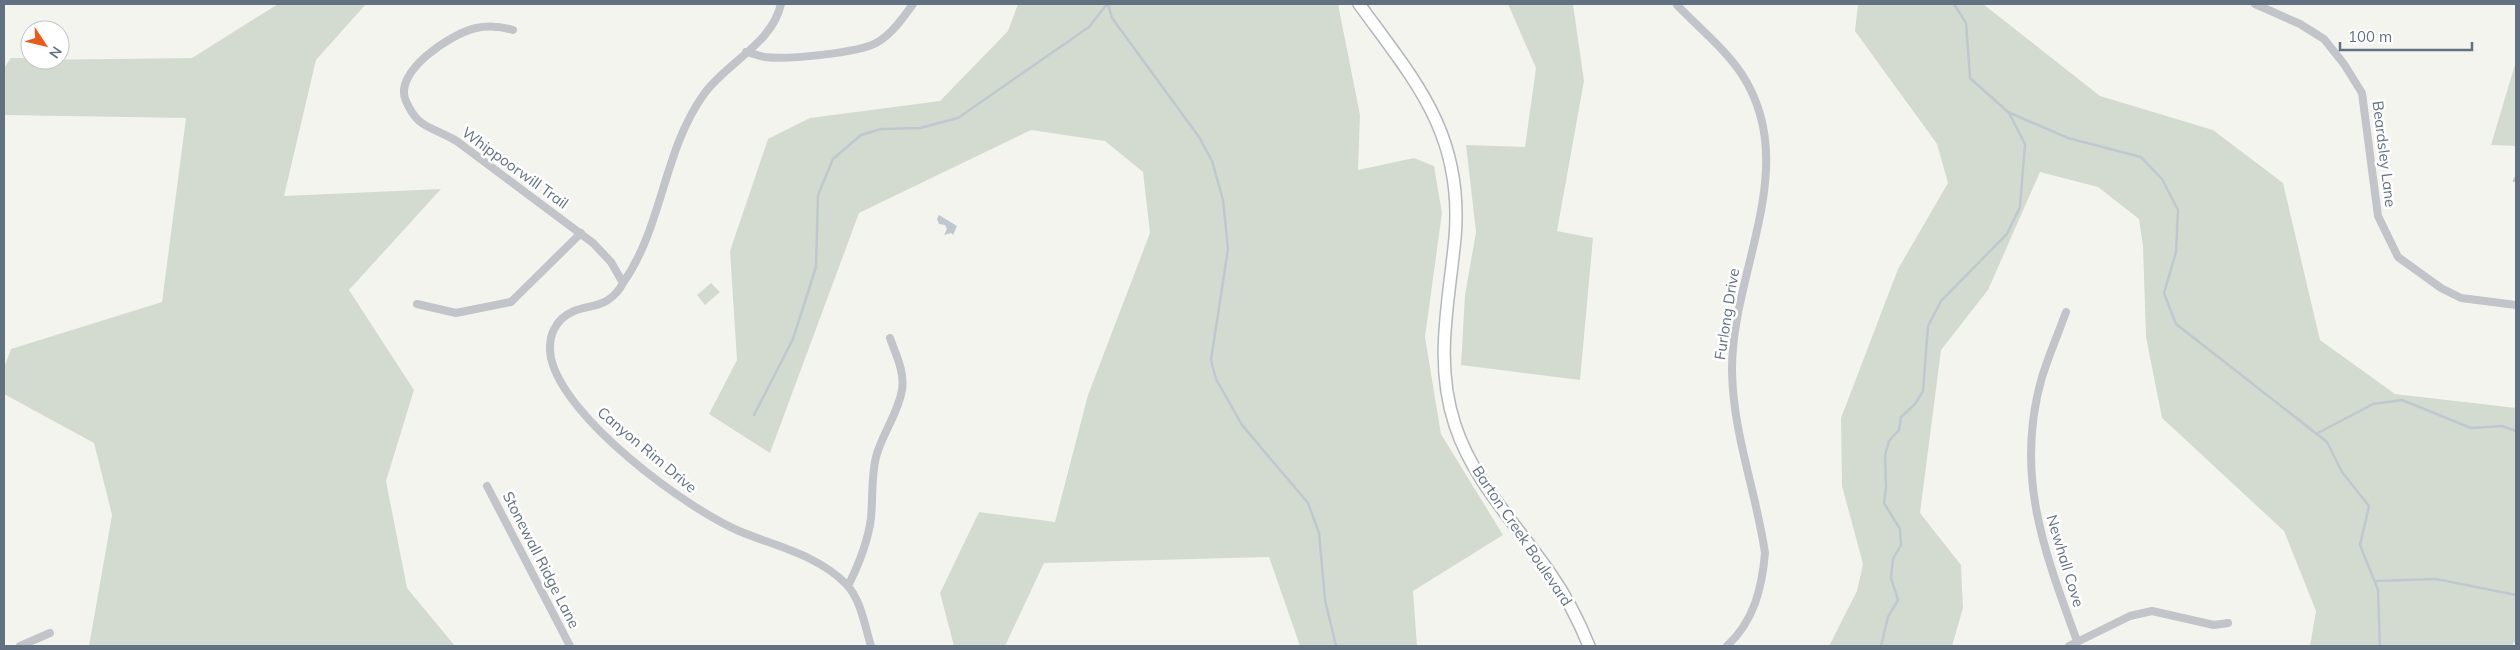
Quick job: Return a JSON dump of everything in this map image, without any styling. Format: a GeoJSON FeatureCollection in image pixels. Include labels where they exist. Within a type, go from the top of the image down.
{"type":"FeatureCollection","features":[{"type":"Feature","properties":{"kind":"street","name":"Canyon Rim Drive"},"geometry":{"type":"LineString","coordinates":[[781,4],[775,23],[767,34],[722,72],[704,94],[689,119],[673,156],[646,240],[623,283],[609,299],[596,306],[576,310],[561,318],[552,331],[551,358],[558,378],[590,422],[663,485],[693,507],[737,530],[830,569],[848,586],[856,601],[871,646]]}},
{"type":"Feature","properties":{"kind":"street"},"geometry":{"type":"LineString","coordinates":[[746,52],[766,57],[784,57],[855,50],[876,43],[895,28],[913,4]]}},
{"type":"Feature","properties":{"kind":"street","name":"Barton Creek Boulevard"},"geometry":{"type":"LineString","coordinates":[[1359,4],[1421,89],[1440,127],[1450,159],[1456,219],[1443,348],[1446,387],[1462,444],[1484,483],[1563,592],[1589,646]]}},
{"type":"Feature","properties":{"kind":"street","name":"Beardsley Lane"},"geometry":{"type":"LineString","coordinates":[[2255,4],[2300,24],[2324,39],[2344,64],[2362,93],[2378,216],[2398,257],[2441,288],[2461,298],[2516,305]]}},
{"type":"Feature","properties":{"kind":"street","name":"Furlong Drive"},"geometry":{"type":"LineString","coordinates":[[1677,5],[1741,73],[1757,104],[1767,144],[1764,200],[1742,294],[1732,370],[1736,426],[1765,552],[1763,572],[1754,610],[1744,627],[1727,646]]}},
{"type":"Feature","properties":{"kind":"street","name":"Whippoorwill Trail"},"geometry":{"type":"LineString","coordinates":[[513,30],[496,25],[475,28],[451,37],[414,69],[405,84],[404,99],[418,122],[452,138],[581,234],[603,253],[623,283]]}},
{"type":"Feature","properties":{"kind":"street"},"geometry":{"type":"LineString","coordinates":[[417,304],[456,313],[511,302],[581,234]]}},
{"type":"Feature","properties":{"kind":"street","name":"Newhall Cove"},"geometry":{"type":"LineString","coordinates":[[2066,312],[2042,377],[2035,412],[2031,461],[2037,524],[2046,558],[2076,641]]}},
{"type":"Feature","properties":{"kind":"street"},"geometry":{"type":"LineString","coordinates":[[848,586],[866,542],[871,517],[871,486],[876,455],[896,411],[902,388],[901,367],[890,338]]}},
{"type":"Feature","properties":{"kind":"street","name":"Stonewall Ridge Lane"},"geometry":{"type":"LineString","coordinates":[[487,486],[570,646]]}},
{"type":"Feature","properties":{"kind":"street"},"geometry":{"type":"LineString","coordinates":[[2069,646],[2130,616],[2152,611],[2214,625],[2228,623]]}},
{"type":"Feature","properties":{"kind":"street"},"geometry":{"type":"LineString","coordinates":[[20,646],[50,632]]}},
{"type":"Feature","properties":{"kind":"shaded area"},"geometry":{"type":"Polygon","coordinates":[[[278,4],[366,4],[316,60],[284,196],[441,189],[349,290],[414,390],[386,481],[407,588],[455,646],[89,646],[112,515],[94,443],[4,394],[4,368],[11,349],[162,302],[186,118],[4,115],[4,68],[11,58],[20,58],[20,70],[70,70],[70,60],[192,58],[278,4]]]}},
{"type":"Feature","properties":{"kind":"shaded area"},"geometry":{"type":"Polygon","coordinates":[[[1018,4],[1338,4],[1360,115],[1358,170],[1414,158],[1434,166],[1442,213],[1425,337],[1441,434],[1503,535],[1413,591],[1417,646],[1300,646],[1269,557],[1044,563],[1005,646],[954,646],[940,593],[979,512],[1055,522],[1088,395],[1150,233],[1143,172],[1105,141],[1031,130],[859,213],[770,453],[709,414],[737,360],[730,251],[768,139],[810,118],[940,101],[1008,31],[1018,4]]]}},
{"type":"Feature","properties":{"kind":"shaded area"},"geometry":{"type":"Polygon","coordinates":[[[1508,4],[1573,4],[1584,81],[1557,231],[1593,238],[1580,380],[1461,365],[1465,295],[1476,232],[1466,145],[1525,147],[1536,68],[1508,4]]]}},
{"type":"Feature","properties":{"kind":"shaded area"},"geometry":{"type":"Polygon","coordinates":[[[1858,4],[1983,4],[2100,96],[2213,130],[2283,183],[2320,340],[2395,394],[2516,408],[2516,639],[2512,646],[2310,646],[2316,611],[2284,531],[2162,418],[2146,337],[2143,246],[2139,219],[2098,187],[2040,172],[1988,290],[1941,350],[1920,513],[1961,565],[1963,608],[1952,646],[1829,646],[1857,591],[1863,564],[1842,486],[1841,418],[1898,269],[1948,183],[1937,144],[1855,31],[1858,4]]]}},
{"type":"Feature","properties":{"kind":"shaded area"},"geometry":{"type":"Polygon","coordinates":[[[2516,61],[2516,146],[2491,145],[2516,61]]]}},
{"type":"Feature","properties":{"kind":"shaded area"},"geometry":{"type":"Polygon","coordinates":[[[939,215],[957,226],[953,235],[951,233],[944,235],[947,229],[945,225],[939,224],[937,219],[939,215]]]}},
{"type":"Feature","properties":{"kind":"shaded area"},"geometry":{"type":"Polygon","coordinates":[[[711,283],[720,292],[705,305],[697,295],[711,283]]]}},
{"type":"Feature","properties":{"kind":"waterway"},"geometry":{"type":"LineString","coordinates":[[754,415],[793,339],[816,267],[818,195],[833,159],[861,135],[881,129],[920,128],[958,118],[1089,27],[1107,4]]}},
{"type":"Feature","properties":{"kind":"waterway"},"geometry":{"type":"LineString","coordinates":[[1108,4],[1112,18],[1199,137],[1212,161],[1223,200],[1228,249],[1211,360],[1216,379],[1242,425],[1308,503],[1319,533],[1325,600],[1336,646]]}},
{"type":"Feature","properties":{"kind":"waterway"},"geometry":{"type":"LineString","coordinates":[[1954,4],[1966,23],[1970,78],[2008,112],[2068,138],[2141,157],[2162,179],[2178,210],[2176,252],[2164,293],[2176,324],[2327,442],[2342,472],[2369,506],[2360,545],[2378,590],[2380,646]]}},
{"type":"Feature","properties":{"kind":"waterway"},"geometry":{"type":"LineString","coordinates":[[1881,646],[1888,617],[1898,600],[1891,578],[1893,559],[1901,545],[1900,529],[1884,503],[1886,487],[1885,455],[1889,441],[1899,430],[1901,417],[1915,404],[1923,391],[1928,326],[1941,301],[2007,234],[2020,207],[2025,144],[2009,113]]}},
{"type":"Feature","properties":{"kind":"waterway"},"geometry":{"type":"LineString","coordinates":[[2514,181],[2516,177]]}},
{"type":"Feature","properties":{"kind":"waterway"},"geometry":{"type":"LineString","coordinates":[[2316,434],[2373,404],[2402,400],[2471,428],[2502,426],[2516,431]]}},
{"type":"Feature","properties":{"kind":"waterway"},"geometry":{"type":"LineString","coordinates":[[2375,581],[2436,579],[2516,595]]}}]}
